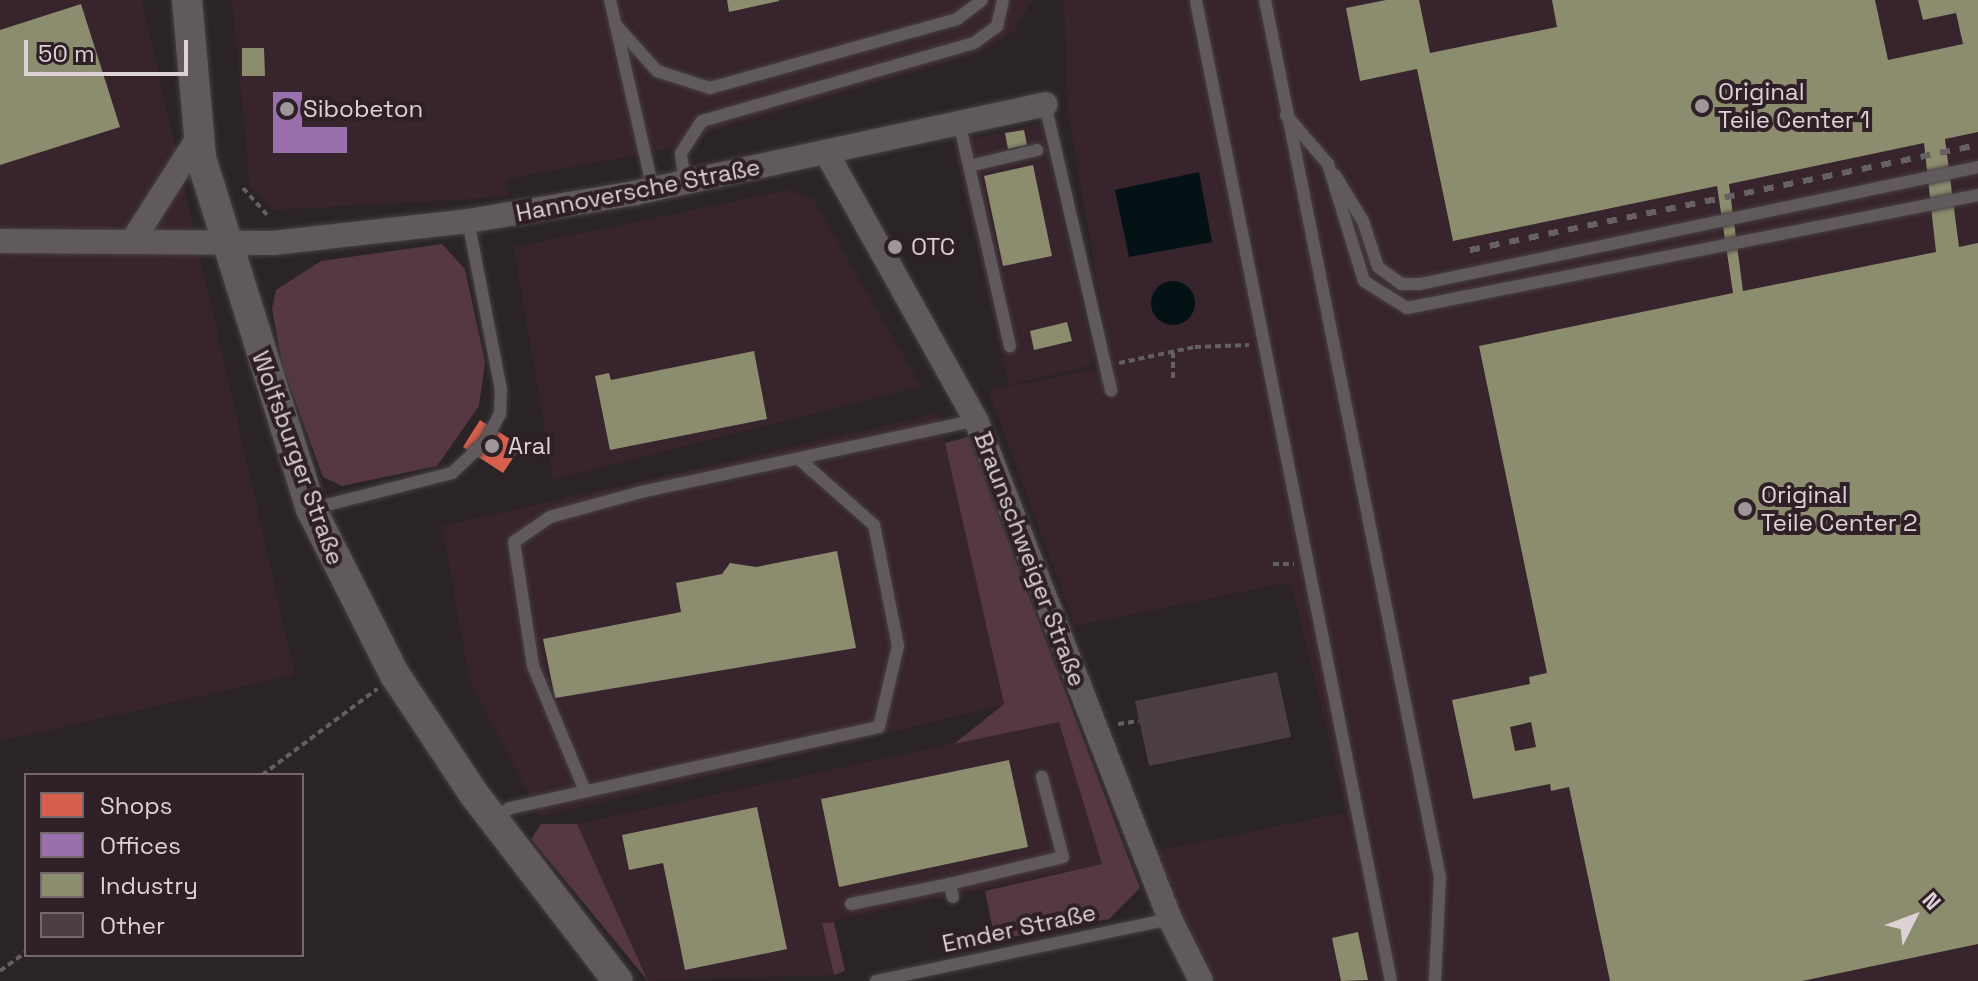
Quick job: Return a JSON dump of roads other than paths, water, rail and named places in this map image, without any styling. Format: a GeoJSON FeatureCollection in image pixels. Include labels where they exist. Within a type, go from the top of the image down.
{"type":"FeatureCollection","features":[{"type":"Feature","properties":{"kind":"street","name":"Wolfsburger Straße"},"geometry":{"type":"LineString","coordinates":[[187,0],[200,135],[225,241],[311,509],[395,675],[493,820],[618,981]]}},
{"type":"Feature","properties":{"kind":"street","name":"Hannoversche Straße"},"geometry":{"type":"LineString","coordinates":[[0,241],[273,243],[468,221],[653,190],[1045,104]]}},
{"type":"Feature","properties":{"kind":"street"},"geometry":{"type":"LineString","coordinates":[[133,240],[200,135]]}},
{"type":"Feature","properties":{"kind":"street","name":"Braunschweiger Straße"},"geometry":{"type":"LineString","coordinates":[[826,152],[976,420],[1170,919],[1201,981]]}},
{"type":"Feature","properties":{"kind":"lane"},"geometry":{"type":"LineString","coordinates":[[610,0],[653,190]]}},
{"type":"Feature","properties":{"kind":"lane"},"geometry":{"type":"LineString","coordinates":[[615,24],[657,71],[710,88],[957,19],[982,0]]}},
{"type":"Feature","properties":{"kind":"lane"},"geometry":{"type":"LineString","coordinates":[[685,183],[681,153],[702,121],[974,43],[997,26],[1003,0]]}},
{"type":"Feature","properties":{"kind":"lane"},"geometry":{"type":"LineString","coordinates":[[1265,0],[1440,877],[1435,981]]}},
{"type":"Feature","properties":{"kind":"lane"},"geometry":{"type":"LineString","coordinates":[[1196,1],[1391,981]]}},
{"type":"Feature","properties":{"kind":"lane"},"geometry":{"type":"LineString","coordinates":[[1045,104],[1111,391]]}},
{"type":"Feature","properties":{"kind":"lane"},"geometry":{"type":"LineString","coordinates":[[1286,115],[1328,164],[1363,221],[1378,267],[1401,284],[1420,284],[1978,167]]}},
{"type":"Feature","properties":{"kind":"lane"},"geometry":{"type":"LineString","coordinates":[[959,122],[1010,346]]}},
{"type":"Feature","properties":{"kind":"lane"},"geometry":{"type":"LineString","coordinates":[[969,166],[1037,150]]}},
{"type":"Feature","properties":{"kind":"lane"},"geometry":{"type":"LineString","coordinates":[[1328,164],[1354,265],[1384,299],[1407,308],[1978,195]]}},
{"type":"Feature","properties":{"kind":"lane"},"geometry":{"type":"LineString","coordinates":[[311,509],[452,473],[486,441],[500,414],[501,390],[468,221]]}},
{"type":"Feature","properties":{"kind":"lane"},"geometry":{"type":"LineString","coordinates":[[585,791],[533,666],[514,542],[550,517],[976,420]]}},
{"type":"Feature","properties":{"kind":"lane"},"geometry":{"type":"LineString","coordinates":[[493,820],[510,808],[879,727],[898,646],[874,525],[799,459]]}},
{"type":"Feature","properties":{"kind":"lane"},"geometry":{"type":"LineString","coordinates":[[851,904],[951,891],[1063,857],[1042,777]]}},
{"type":"Feature","properties":{"kind":"lane","name":"Emder Straße"},"geometry":{"type":"LineString","coordinates":[[876,981],[1170,919]]}},
{"type":"Feature","properties":{"kind":"railway"},"geometry":{"type":"LineString","coordinates":[[1470,250],[1978,145]]}},
{"type":"Feature","properties":{"kind":"place","name":"Original Teile Center 1"},"geometry":{"type":"Point","coordinates":[1702,106]}},
{"type":"Feature","properties":{"kind":"place","name":"Sibobeton"},"geometry":{"type":"Point","coordinates":[287,109]}},
{"type":"Feature","properties":{"kind":"place","name":"OTC"},"geometry":{"type":"Point","coordinates":[895,247]}},
{"type":"Feature","properties":{"kind":"place","name":"Aral"},"geometry":{"type":"Point","coordinates":[492,446]}},
{"type":"Feature","properties":{"kind":"place","name":"Original Teile Center 2"},"geometry":{"type":"Point","coordinates":[1745,509]}}]}
